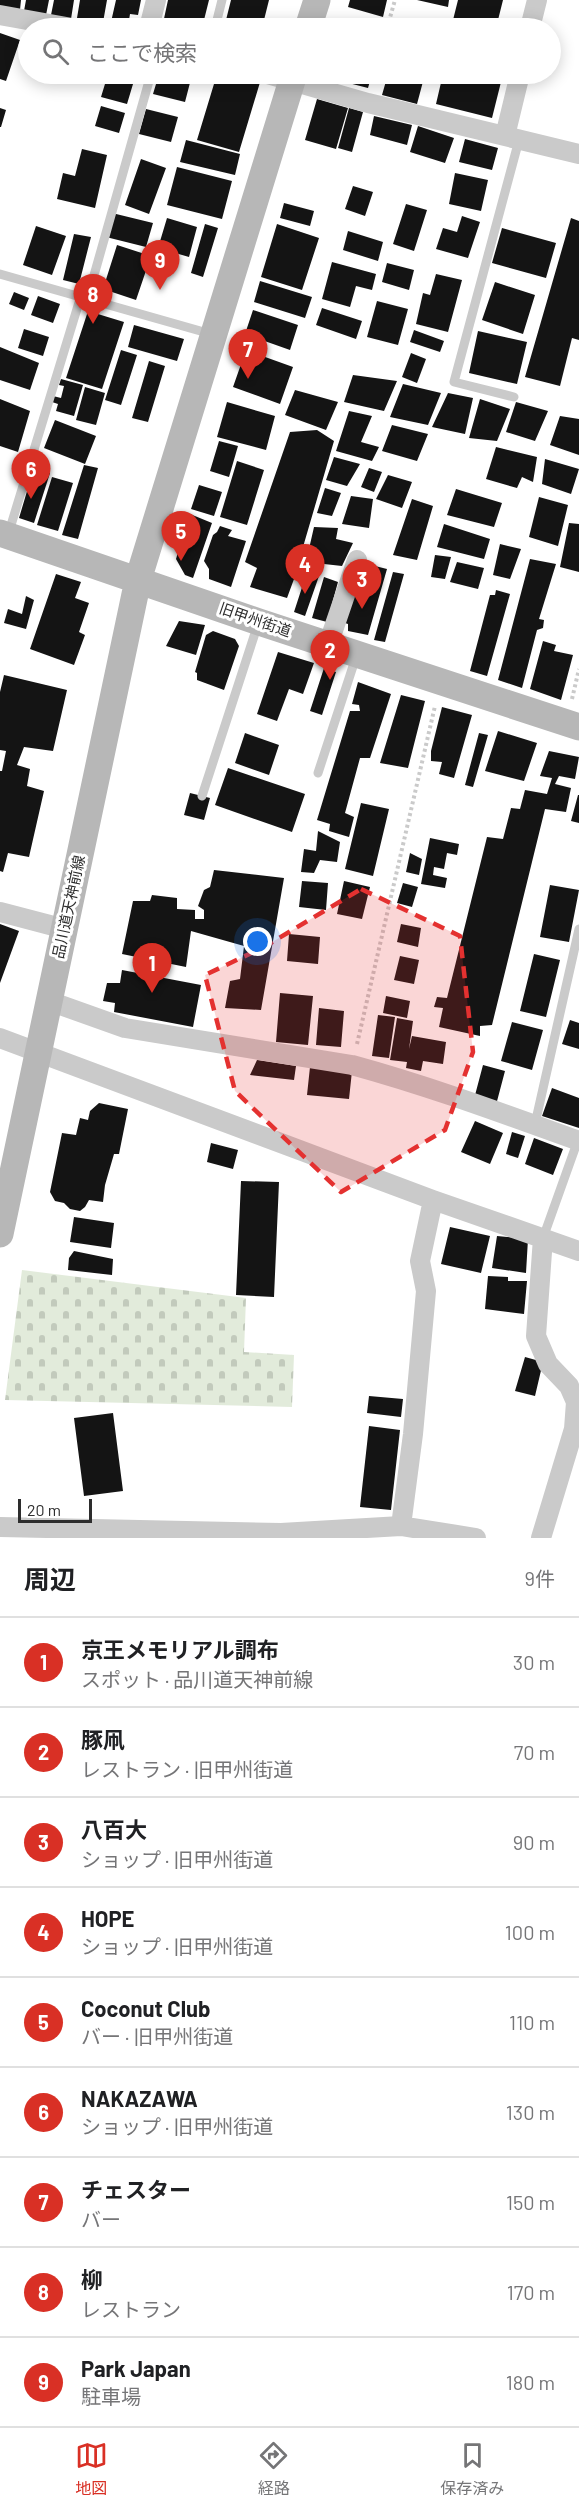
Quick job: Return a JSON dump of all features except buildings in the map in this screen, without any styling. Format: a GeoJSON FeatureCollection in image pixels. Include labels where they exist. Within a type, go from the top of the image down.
{"type":"FeatureCollection","features":[{"type":"Feature","properties":{"kind":"street"},"geometry":{"type":"LineString","coordinates":[[152,18],[156,0]]}},
{"type":"Feature","properties":{"kind":"street"},"geometry":{"type":"LineString","coordinates":[[311,18],[317,0]]}},
{"type":"Feature","properties":{"kind":"street"},"geometry":{"type":"LineString","coordinates":[[532,18],[537,0]]}},
{"type":"Feature","properties":{"kind":"street"},"geometry":{"type":"LineString","coordinates":[[0,15],[18,18]]}},
{"type":"Feature","properties":{"kind":"street","name":"品川道天神前線"},"geometry":{"type":"LineString","coordinates":[[0,1234],[138,580],[213,335],[282,84]]}},
{"type":"Feature","properties":{"kind":"street"},"geometry":{"type":"LineString","coordinates":[[309,84],[368,103],[579,154]]}},
{"type":"Feature","properties":{"kind":"street"},"geometry":{"type":"LineString","coordinates":[[512,138],[519,84]]}},
{"type":"Feature","properties":{"kind":"street","name":"旧甲州街道"},"geometry":{"type":"LineString","coordinates":[[4,534],[357,655],[574,718]]}},
{"type":"Feature","properties":{"kind":"street"},"geometry":{"type":"LineString","coordinates":[[328,645],[357,560]]}},
{"type":"Feature","properties":{"kind":"street"},"geometry":{"type":"LineString","coordinates":[[0,912],[64,929]]}},
{"type":"Feature","properties":{"kind":"street"},"geometry":{"type":"LineString","coordinates":[[50,1001],[125,1028],[352,1065],[390,1075],[578,1141]]}},
{"type":"Feature","properties":{"kind":"street"},"geometry":{"type":"LineString","coordinates":[[0,1038],[433,1200],[579,1251]]}},
{"type":"Feature","properties":{"kind":"street"},"geometry":{"type":"LineString","coordinates":[[401,1526],[413,1434],[426,1291],[420,1262],[433,1200]]}},
{"type":"Feature","properties":{"kind":"street"},"geometry":{"type":"LineString","coordinates":[[541,1538],[574,1429],[576,1402],[569,1386],[548,1364],[536,1336],[543,1238]]}},
{"type":"Feature","properties":{"kind":"street"},"geometry":{"type":"LineString","coordinates":[[0,1527],[281,1533],[401,1526],[476,1538]]}},
{"type":"Feature","properties":{"kind":"lane"},"geometry":{"type":"LineString","coordinates":[[218,18],[222,0]]}},
{"type":"Feature","properties":{"kind":"lane"},"geometry":{"type":"LineString","coordinates":[[4,534],[83,299],[148,84]]}},
{"type":"Feature","properties":{"kind":"lane"},"geometry":{"type":"LineString","coordinates":[[512,138],[454,382],[514,397]]}},
{"type":"Feature","properties":{"kind":"lane"},"geometry":{"type":"LineString","coordinates":[[0,274],[213,335]]}},
{"type":"Feature","properties":{"kind":"lane"},"geometry":{"type":"LineString","coordinates":[[202,796],[259,622]]}},
{"type":"Feature","properties":{"kind":"lane"},"geometry":{"type":"LineString","coordinates":[[318,773],[357,655]]}},
{"type":"Feature","properties":{"kind":"lane"},"geometry":{"type":"LineString","coordinates":[[535,1124],[579,929]]}},
{"type":"Feature","properties":{"kind":"lane"},"geometry":{"type":"LineString","coordinates":[[543,1238],[578,1141]]}},
{"type":"Feature","properties":{"kind":"path"},"geometry":{"type":"LineString","coordinates":[[390,18],[394,0]]}},
{"type":"Feature","properties":{"kind":"path"},"geometry":{"type":"LineString","coordinates":[[574,718],[579,669]]}},
{"type":"Feature","properties":{"kind":"path"},"geometry":{"type":"LineString","coordinates":[[352,1065],[436,698]]}},
{"type":"Feature","properties":{"kind":"highlighted area"},"geometry":{"type":"Polygon","coordinates":[[[361,889],[460,936],[473,1052],[445,1130],[341,1192],[235,1091],[205,975],[264,947],[361,889]]]}},
{"type":"Feature","properties":{"kind":"green space"},"geometry":{"type":"Polygon","coordinates":[[[22,1270],[246,1298],[244,1352],[294,1355],[292,1407],[5,1400],[22,1270]]]}},
{"type":"Feature","properties":{"kind":"place","name":"Park Japan"},"geometry":{"type":"Point","coordinates":[160,290]}},
{"type":"Feature","properties":{"kind":"place","name":"柳"},"geometry":{"type":"Point","coordinates":[93,324]}},
{"type":"Feature","properties":{"kind":"place","name":"チェスター"},"geometry":{"type":"Point","coordinates":[248,379]}},
{"type":"Feature","properties":{"kind":"place","name":"NAKAZAWA"},"geometry":{"type":"Point","coordinates":[31,499]}},
{"type":"Feature","properties":{"kind":"place","name":"Coconut Club"},"geometry":{"type":"Point","coordinates":[181,561]}},
{"type":"Feature","properties":{"kind":"place","name":"HOPE"},"geometry":{"type":"Point","coordinates":[305,594]}},
{"type":"Feature","properties":{"kind":"place","name":"八百大"},"geometry":{"type":"Point","coordinates":[362,609]}},
{"type":"Feature","properties":{"kind":"place","name":"豚凧"},"geometry":{"type":"Point","coordinates":[330,680]}},
{"type":"Feature","properties":{"kind":"place","name":"京王メモリアル調布"},"geometry":{"type":"Point","coordinates":[152,993]}}]}
